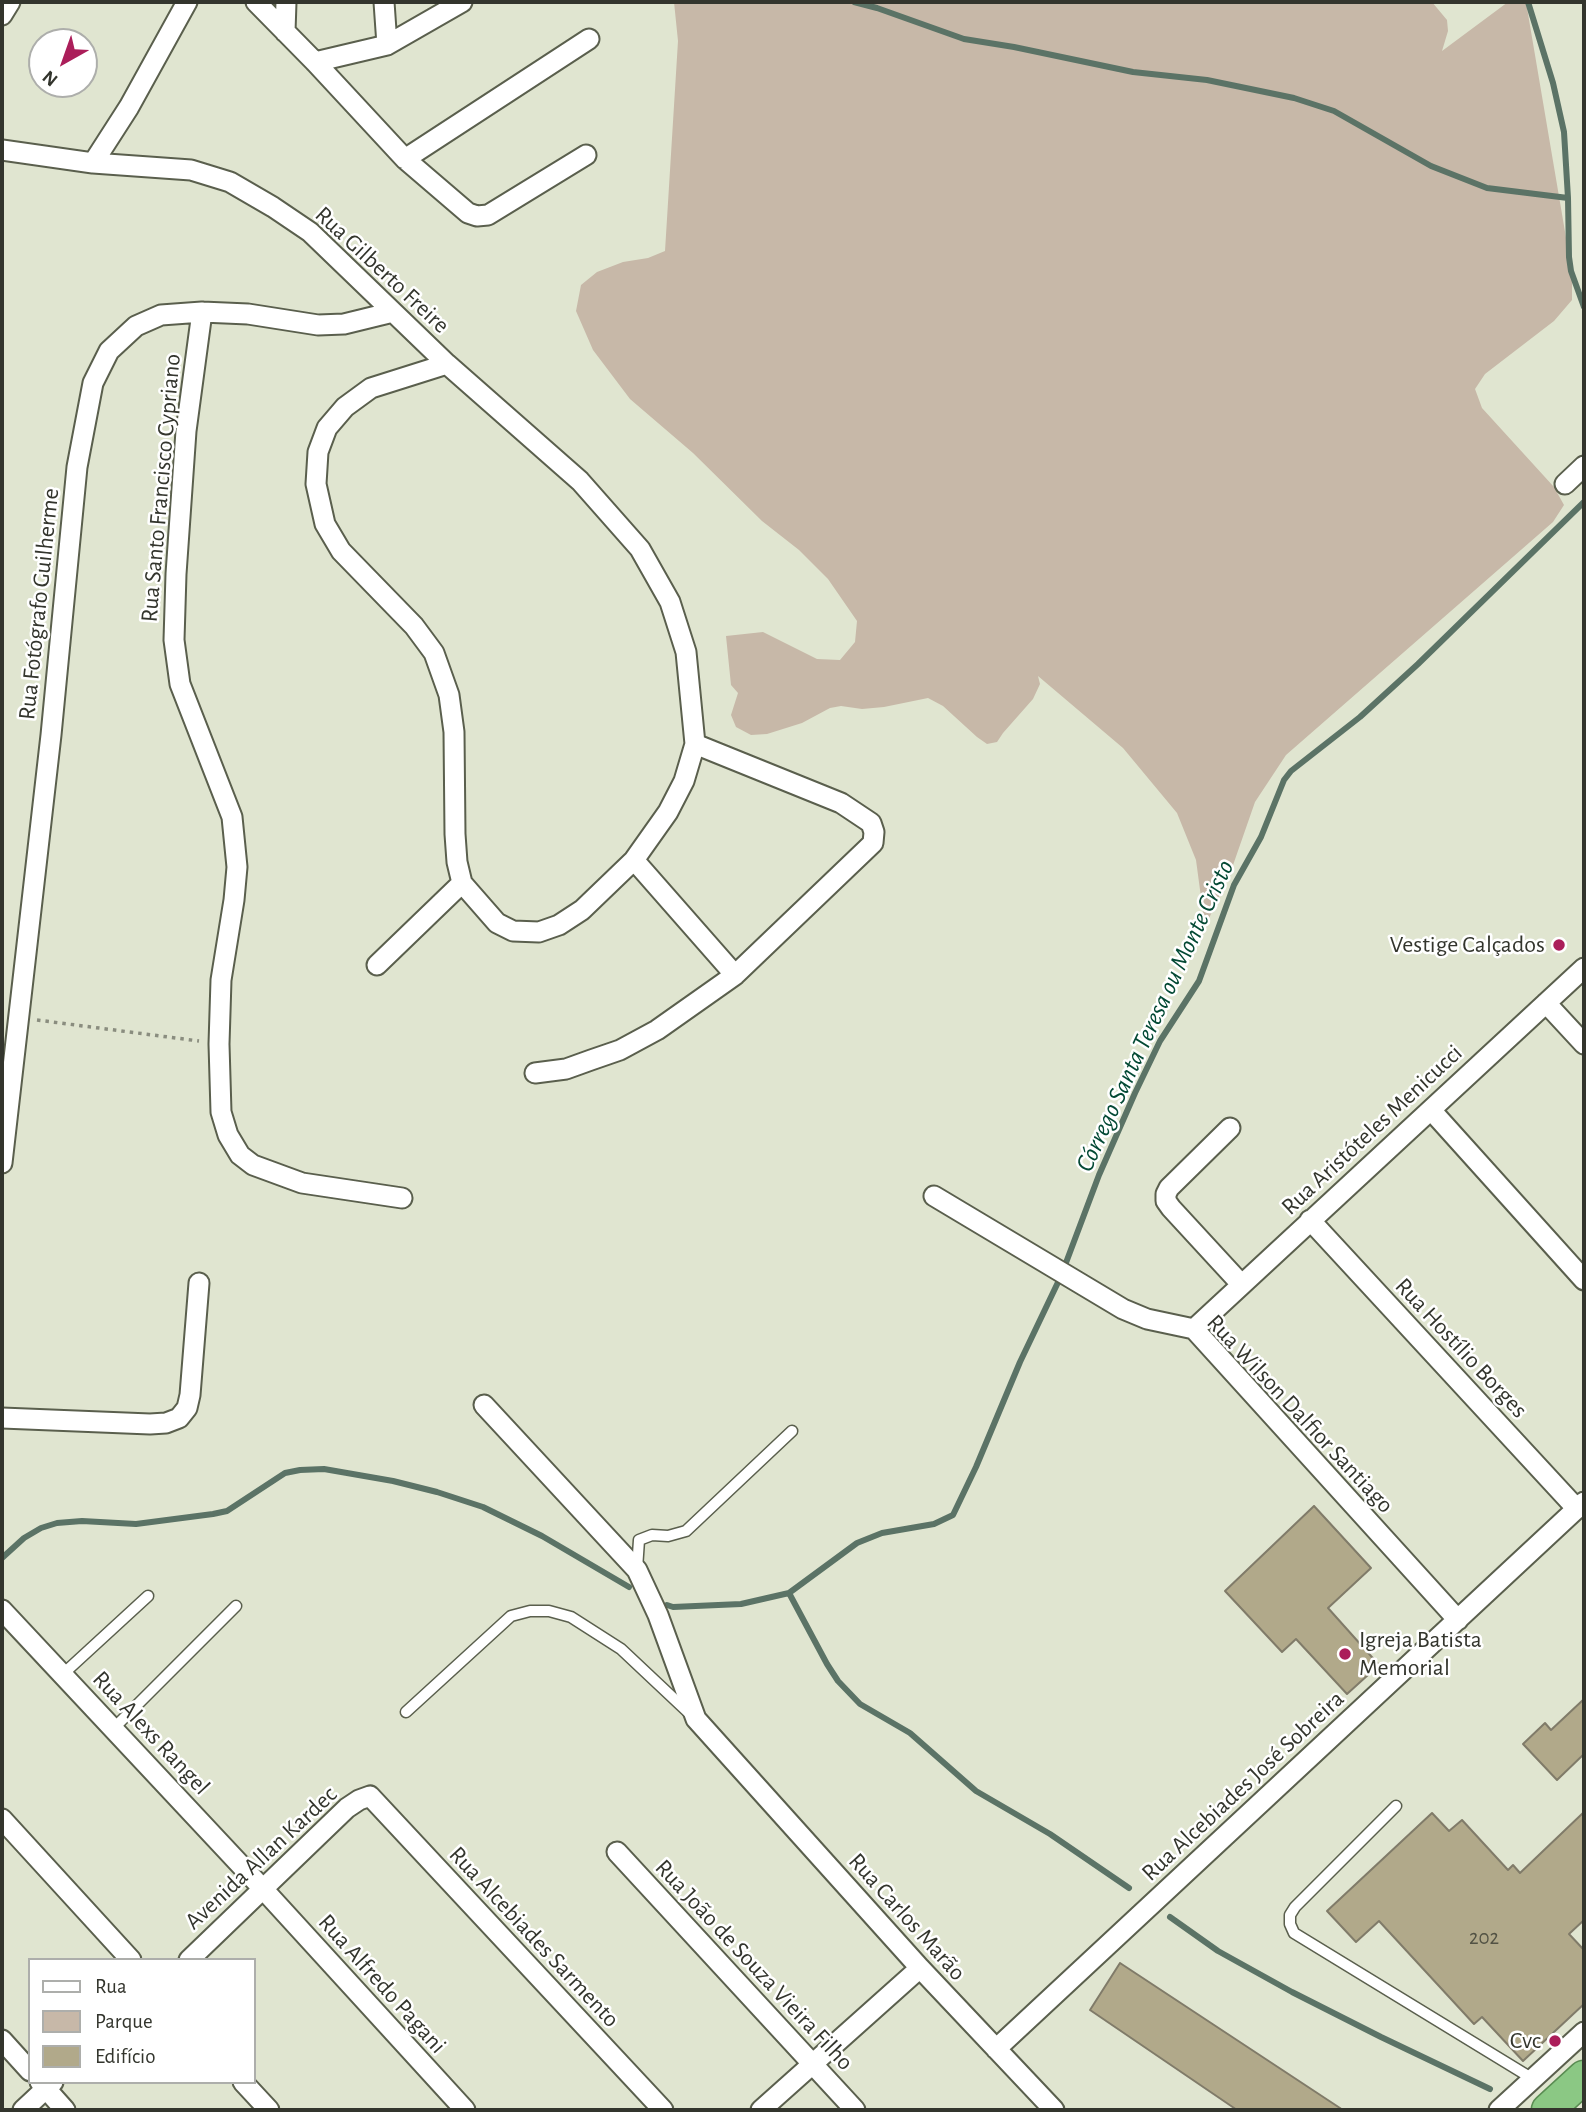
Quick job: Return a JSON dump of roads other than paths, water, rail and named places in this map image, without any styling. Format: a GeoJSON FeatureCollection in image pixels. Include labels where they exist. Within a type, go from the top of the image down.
{"type":"FeatureCollection","features":[{"type":"Feature","properties":{"kind":"highway"},"geometry":{"type":"LineString","coordinates":[[1548,2110],[1584,2077]]}},
{"type":"Feature","properties":{"kind":"street"},"geometry":{"type":"LineString","coordinates":[[2,15],[10,2]]}},
{"type":"Feature","properties":{"kind":"street"},"geometry":{"type":"LineString","coordinates":[[93,163],[129,107],[187,2]]}},
{"type":"Feature","properties":{"kind":"street"},"geometry":{"type":"LineString","coordinates":[[256,2],[405,159],[468,214],[488,215],[586,155]]}},
{"type":"Feature","properties":{"kind":"street"},"geometry":{"type":"LineString","coordinates":[[285,32],[286,2]]}},
{"type":"Feature","properties":{"kind":"street"},"geometry":{"type":"LineString","coordinates":[[384,2],[387,45]]}},
{"type":"Feature","properties":{"kind":"street"},"geometry":{"type":"LineString","coordinates":[[315,62],[387,45],[462,2]]}},
{"type":"Feature","properties":{"kind":"street"},"geometry":{"type":"LineString","coordinates":[[405,159],[589,39]]}},
{"type":"Feature","properties":{"kind":"street","name":"Rua Gilberto Freire"},"geometry":{"type":"LineString","coordinates":[[2,150],[93,163],[191,170],[230,182],[310,232],[447,363],[580,481],[640,549],[670,602],[686,652],[695,744]]}},
{"type":"Feature","properties":{"kind":"street","name":"Rua Fotógrafo Guilherme"},"geometry":{"type":"LineString","coordinates":[[2,1151],[51,735],[77,467],[93,383],[109,351],[136,327],[161,315],[202,312],[248,314],[318,325],[344,324],[393,312]]}},
{"type":"Feature","properties":{"kind":"street","name":"Rua Santo Francisco Cypriano"},"geometry":{"type":"LineString","coordinates":[[202,312],[186,431],[174,640],[180,684],[232,817],[237,867],[221,980],[221,1112],[228,1135],[240,1155],[253,1165],[302,1183],[402,1198]]}},
{"type":"Feature","properties":{"kind":"street"},"geometry":{"type":"LineString","coordinates":[[447,363],[370,388],[345,407],[327,428],[318,452],[316,484],[325,524],[341,551],[414,626],[434,653],[449,695],[454,732],[457,862],[462,883],[497,923],[513,931],[539,932],[559,925],[582,910],[634,860],[668,812],[684,781],[695,744],[841,803],[871,824],[874,832],[873,843],[735,975],[657,1030],[620,1050],[566,1069],[535,1073]]}},
{"type":"Feature","properties":{"kind":"street"},"geometry":{"type":"LineString","coordinates":[[1564,484],[1584,466]]}},
{"type":"Feature","properties":{"kind":"street"},"geometry":{"type":"LineString","coordinates":[[634,860],[735,975]]}},
{"type":"Feature","properties":{"kind":"street"},"geometry":{"type":"LineString","coordinates":[[377,965],[462,883]]}},
{"type":"Feature","properties":{"kind":"street","name":"Rua Aristóteles Menicucci"},"geometry":{"type":"LineString","coordinates":[[1194,1329],[1584,968]]}},
{"type":"Feature","properties":{"kind":"street"},"geometry":{"type":"LineString","coordinates":[[1546,1003],[1584,1044]]}},
{"type":"Feature","properties":{"kind":"street"},"geometry":{"type":"LineString","coordinates":[[1431,1110],[1584,1280]]}},
{"type":"Feature","properties":{"kind":"street"},"geometry":{"type":"LineString","coordinates":[[1230,1128],[1169,1188],[1166,1201],[1241,1284]]}},
{"type":"Feature","properties":{"kind":"street","name":"Rua Wilson Dalfior Santiago"},"geometry":{"type":"LineString","coordinates":[[934,1196],[1124,1309],[1147,1318],[1194,1329],[1458,1620]]}},
{"type":"Feature","properties":{"kind":"street","name":"Rua Hostílio Borges"},"geometry":{"type":"LineString","coordinates":[[1310,1220],[1581,1505]]}},
{"type":"Feature","properties":{"kind":"street"},"geometry":{"type":"LineString","coordinates":[[2,1418],[150,1424],[166,1423],[179,1418],[187,1408],[191,1395],[200,1283]]}},
{"type":"Feature","properties":{"kind":"street"},"geometry":{"type":"LineString","coordinates":[[484,1405],[637,1570],[658,1615],[696,1719]]}},
{"type":"Feature","properties":{"kind":"street","name":"Rua Alcebiades José Sobreira"},"geometry":{"type":"LineString","coordinates":[[996,2049],[1581,1505]]}},
{"type":"Feature","properties":{"kind":"street","name":"Rua Alexs Rangel"},"geometry":{"type":"LineString","coordinates":[[2,1610],[264,1890]]}},
{"type":"Feature","properties":{"kind":"street","name":"Rua Carlos Marão"},"geometry":{"type":"LineString","coordinates":[[696,1719],[920,1968],[1054,2110]]}},
{"type":"Feature","properties":{"kind":"street","name":"Avenida Allan Kardec"},"geometry":{"type":"LineString","coordinates":[[191,1958],[347,1808],[370,1796]]}},
{"type":"Feature","properties":{"kind":"street","name":"Rua Alcebiades Sarmento"},"geometry":{"type":"LineString","coordinates":[[370,1796],[663,2110]]}},
{"type":"Feature","properties":{"kind":"street"},"geometry":{"type":"LineString","coordinates":[[2,1819],[129,1958]]}},
{"type":"Feature","properties":{"kind":"street","name":"Rua João de Souza Vieira Filho"},"geometry":{"type":"LineString","coordinates":[[617,1852],[855,2110]]}},
{"type":"Feature","properties":{"kind":"street","name":"Rua Alfredo Pagani"},"geometry":{"type":"LineString","coordinates":[[264,1890],[465,2110]]}},
{"type":"Feature","properties":{"kind":"street"},"geometry":{"type":"LineString","coordinates":[[761,2110],[920,1968]]}},
{"type":"Feature","properties":{"kind":"street"},"geometry":{"type":"LineString","coordinates":[[1499,2110],[1584,2032]]}},
{"type":"Feature","properties":{"kind":"street"},"geometry":{"type":"LineString","coordinates":[[2,2040],[28,2069]]}},
{"type":"Feature","properties":{"kind":"street"},"geometry":{"type":"LineString","coordinates":[[23,2110],[46,2084],[65,2110]]}},
{"type":"Feature","properties":{"kind":"street"},"geometry":{"type":"LineString","coordinates":[[245,2084],[269,2110]]}},
{"type":"Feature","properties":{"kind":"lane"},"geometry":{"type":"LineString","coordinates":[[637,1570],[639,1540],[652,1535],[668,1536],[686,1531],[792,1431]]}},
{"type":"Feature","properties":{"kind":"lane"},"geometry":{"type":"LineString","coordinates":[[62,1675],[148,1596]]}},
{"type":"Feature","properties":{"kind":"lane"},"geometry":{"type":"LineString","coordinates":[[113,1729],[236,1606]]}},
{"type":"Feature","properties":{"kind":"lane"},"geometry":{"type":"LineString","coordinates":[[406,1712],[511,1616],[530,1611],[549,1611],[571,1617],[621,1649],[696,1719]]}},
{"type":"Feature","properties":{"kind":"lane"},"geometry":{"type":"LineString","coordinates":[[1396,1806],[1295,1907],[1290,1915],[1294,1933],[1533,2079]]}},
{"type":"Feature","properties":{"kind":"waterway"},"geometry":{"type":"LineString","coordinates":[[854,2],[964,39],[1133,72],[1207,80],[1294,98],[1334,111],[1431,166],[1487,188],[1568,198]]}},
{"type":"Feature","properties":{"kind":"waterway"},"geometry":{"type":"LineString","coordinates":[[1528,2],[1553,83],[1564,132],[1569,257],[1571,271],[1584,307]]}},
{"type":"Feature","properties":{"kind":"waterway","name":"Córrego Santa Teresa ou Monte Cristo"},"geometry":{"type":"LineString","coordinates":[[667,1605],[741,1604],[789,1593],[857,1543],[882,1533],[934,1524],[953,1515],[1061,1276],[1099,1175],[1135,1093],[1160,1041],[1199,981],[1234,885],[1261,837],[1284,780],[1291,771],[1360,717],[1418,664],[1584,502]]}},
{"type":"Feature","properties":{"kind":"waterway","name":"Córrego Santa Teresa ou Monte Cristo"},"geometry":{"type":"LineString","coordinates":[[2,1558],[24,1538],[57,1523],[82,1521],[136,1524],[213,1514],[227,1511],[285,1473],[324,1469],[393,1481],[483,1507],[542,1536],[629,1587]]}},
{"type":"Feature","properties":{"kind":"waterway"},"geometry":{"type":"LineString","coordinates":[[789,1593],[827,1664],[838,1681],[860,1704],[910,1733],[976,1791],[1050,1834],[1129,1888]]}},
{"type":"Feature","properties":{"kind":"waterway"},"geometry":{"type":"LineString","coordinates":[[1170,1917],[1218,1951],[1292,1992],[1490,2089]]}},
{"type":"Feature","properties":{"kind":"place","name":"Vestige Calçados"},"geometry":{"type":"Point","coordinates":[1559,945]}},
{"type":"Feature","properties":{"kind":"place","name":"Igreja Batista Memorial"},"geometry":{"type":"Point","coordinates":[1345,1654]}},
{"type":"Feature","properties":{"kind":"place","name":"Cvc"},"geometry":{"type":"Point","coordinates":[1555,2041]}}]}
